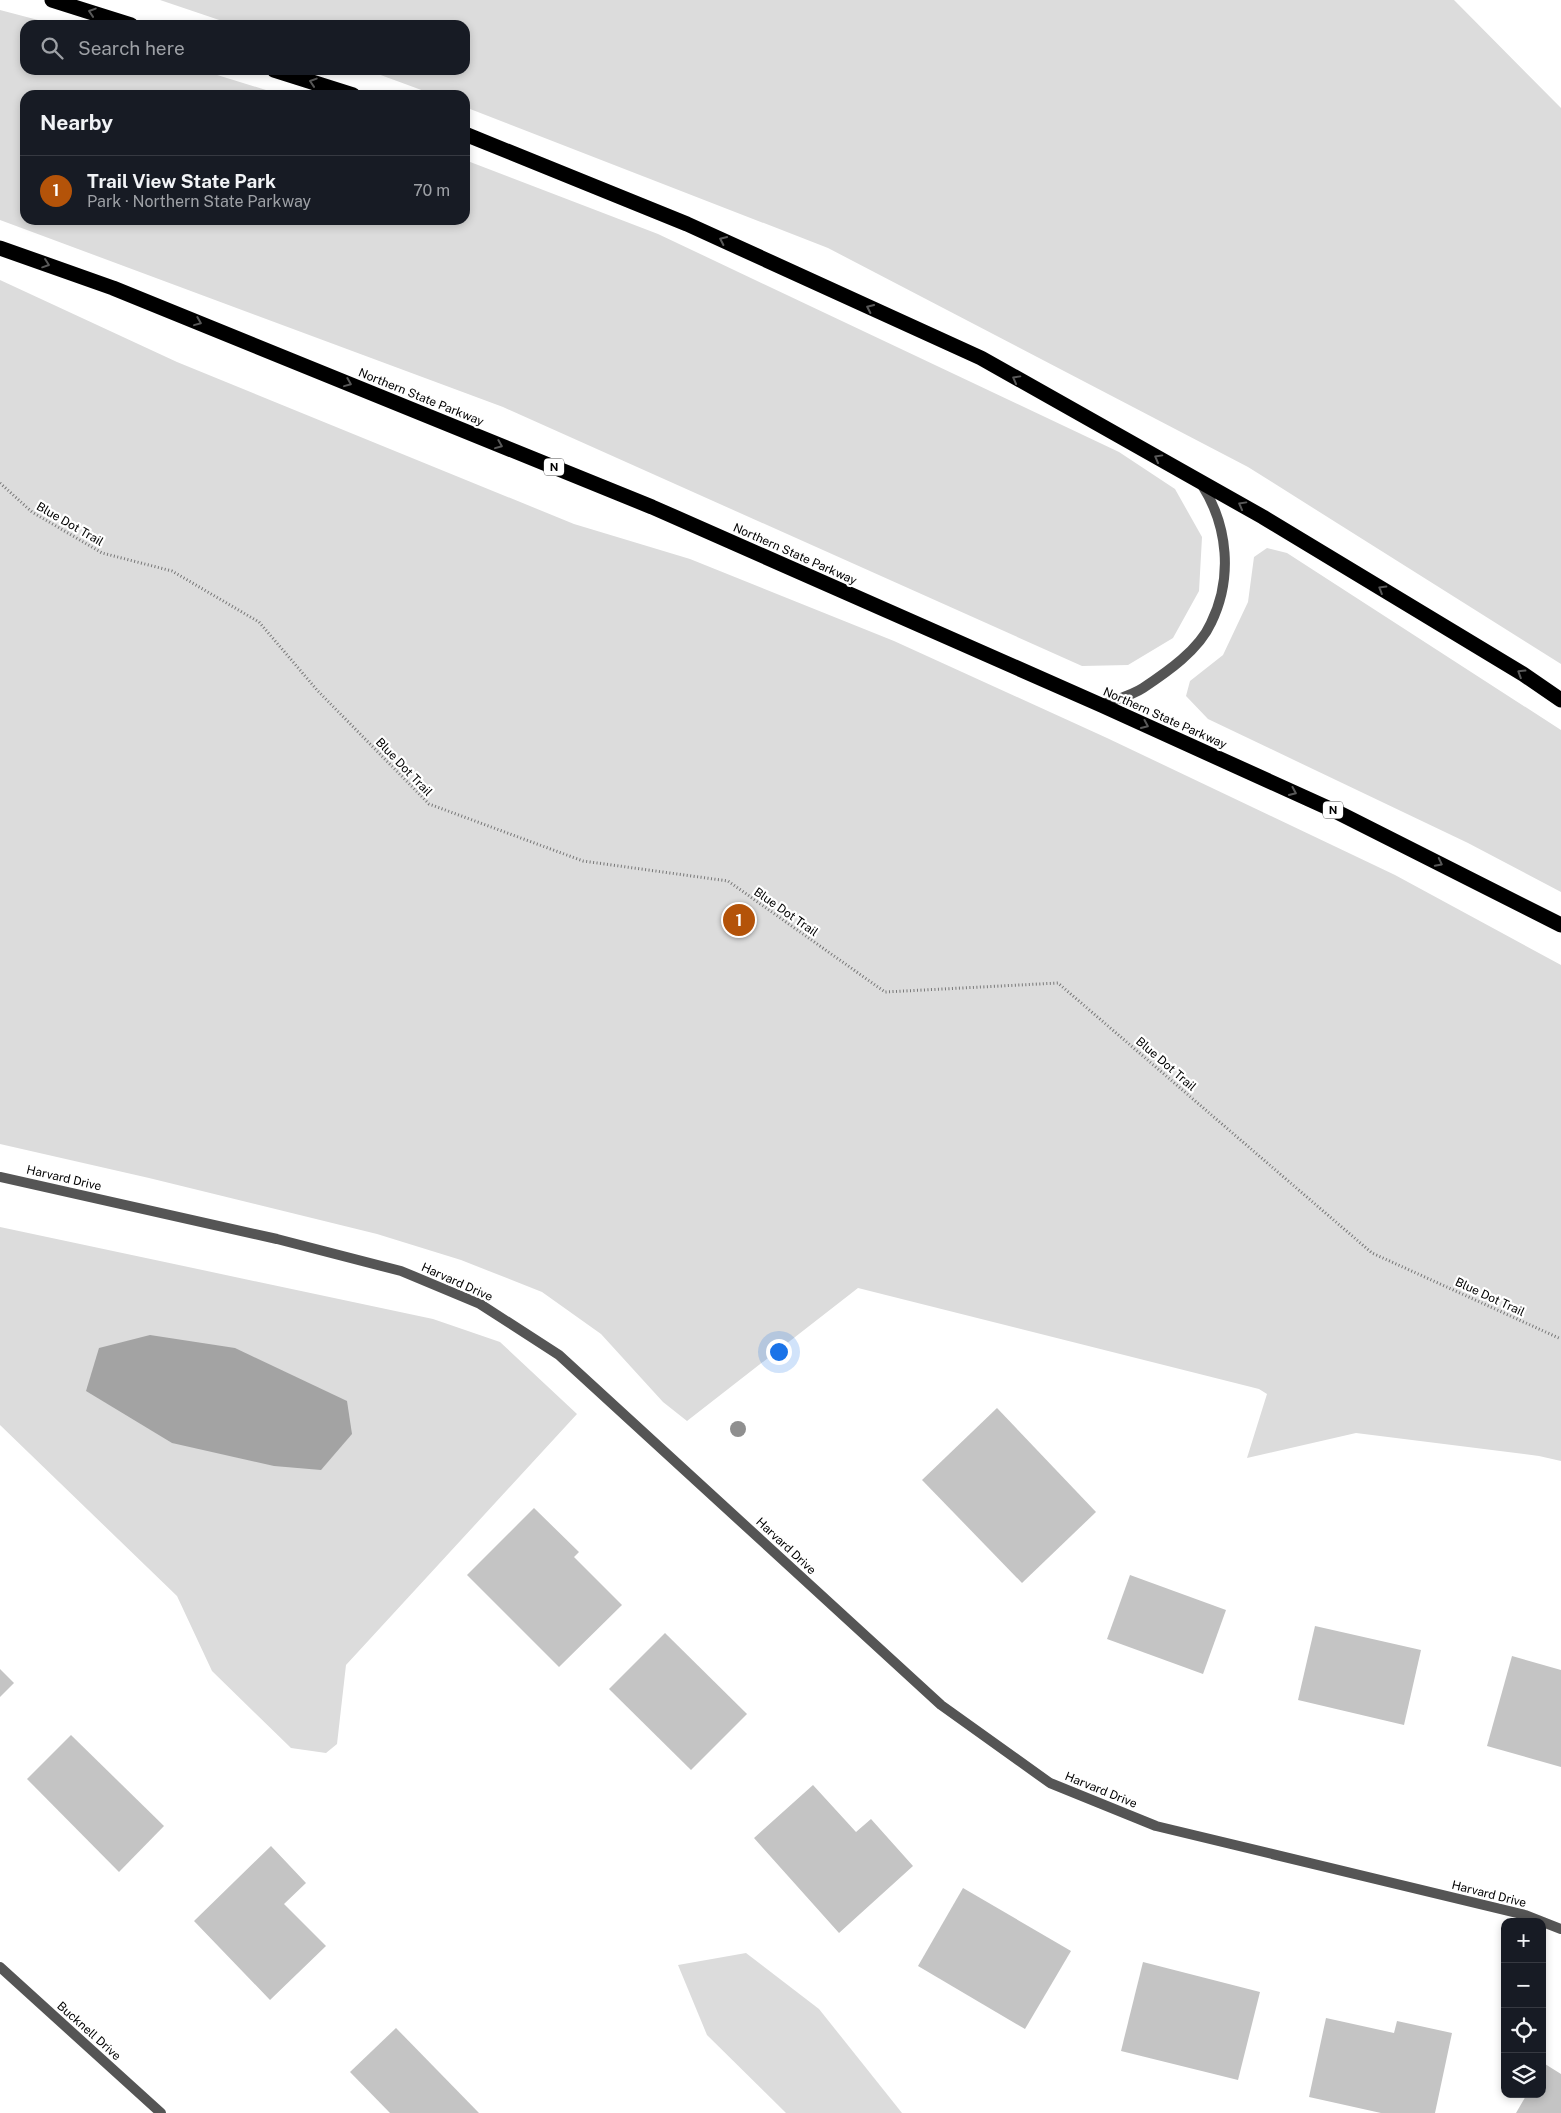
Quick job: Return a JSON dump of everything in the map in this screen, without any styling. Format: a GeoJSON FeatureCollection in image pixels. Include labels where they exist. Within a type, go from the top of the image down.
{"type":"FeatureCollection","features":[{"type":"Feature","properties":{"kind":"highway"},"geometry":{"type":"LineString","coordinates":[[52,0],[115,20]]}},
{"type":"Feature","properties":{"kind":"highway"},"geometry":{"type":"LineString","coordinates":[[290,75],[337,90]]}},
{"type":"Feature","properties":{"kind":"highway"},"geometry":{"type":"LineString","coordinates":[[470,136],[688,224],[981,358],[1263,517],[1515,669],[1561,700]]}},
{"type":"Feature","properties":{"kind":"highway","name":"Northern State Parkway"},"geometry":{"type":"LineString","coordinates":[[0,248],[114,288],[652,507],[1101,705],[1337,812],[1561,925]]}},
{"type":"Feature","properties":{"kind":"street"},"geometry":{"type":"LineString","coordinates":[[1101,705],[1141,689],[1166,672],[1194,646],[1211,624],[1220,601],[1225,568],[1224,536],[1213,502],[1201,482]]}},
{"type":"Feature","properties":{"kind":"street","name":"Harvard Drive"},"geometry":{"type":"LineString","coordinates":[[0,1177],[277,1239],[401,1271],[480,1304],[559,1355],[941,1705],[1050,1783],[1156,1826],[1525,1915],[1561,1929]]}},
{"type":"Feature","properties":{"kind":"street","name":"Bucknell Drive"},"geometry":{"type":"LineString","coordinates":[[0,1966],[153,2111]]}},
{"type":"Feature","properties":{"kind":"path","name":"Blue Dot Trail"},"geometry":{"type":"LineString","coordinates":[[0,483],[32,512],[102,553],[172,572],[259,622],[317,690],[429,804],[583,861],[728,881],[885,992],[1058,983],[1372,1253],[1561,1339]]}},
{"type":"Feature","properties":{"kind":"shaded area"},"geometry":{"type":"Polygon","coordinates":[[[160,0],[1454,0],[1561,108],[1561,664],[1248,467],[828,248],[470,109],[470,90],[421,90],[381,75],[470,75],[470,20],[219,20],[160,0]]]}},
{"type":"Feature","properties":{"kind":"shaded area"},"geometry":{"type":"Polygon","coordinates":[[[0,10],[38,20],[20,20],[20,75],[217,75],[266,90],[20,90],[20,225],[470,225],[470,162],[658,234],[1119,452],[1175,489],[1202,537],[1199,591],[1173,638],[1128,665],[1082,666],[503,407],[0,220],[0,10]]]}},
{"type":"Feature","properties":{"kind":"shaded area"},"geometry":{"type":"Polygon","coordinates":[[[0,280],[177,362],[574,524],[690,559],[894,641],[1107,738],[1395,875],[1561,965],[1561,1461],[1539,1456],[1356,1433],[1247,1458],[1267,1394],[1259,1389],[858,1288],[687,1421],[663,1402],[601,1334],[542,1292],[461,1260],[377,1234],[149,1178],[0,1144],[0,280]]]}},
{"type":"Feature","properties":{"kind":"shaded area"},"geometry":{"type":"Polygon","coordinates":[[[1267,548],[1287,553],[1561,730],[1561,892],[1468,843],[1208,719],[1186,696],[1190,681],[1223,655],[1248,602],[1254,557],[1267,548]]]}},
{"type":"Feature","properties":{"kind":"shaded area"},"geometry":{"type":"Polygon","coordinates":[[[0,1227],[433,1319],[500,1342],[577,1414],[346,1665],[337,1744],[326,1753],[291,1748],[212,1671],[177,1596],[0,1425],[0,1227]]]}},
{"type":"Feature","properties":{"kind":"shaded area"},"geometry":{"type":"Polygon","coordinates":[[[150,1335],[235,1348],[347,1401],[352,1434],[321,1470],[274,1466],[172,1443],[86,1391],[99,1348],[150,1335]]]}},
{"type":"Feature","properties":{"kind":"shaded area"},"geometry":{"type":"Polygon","coordinates":[[[746,1953],[819,2009],[902,2113],[786,2113],[707,2035],[678,1965],[746,1953]]]}},
{"type":"Feature","properties":{"kind":"building"},"geometry":{"type":"Polygon","coordinates":[[[997,1408],[1096,1512],[1022,1583],[922,1480],[997,1408]]]}},
{"type":"Feature","properties":{"kind":"building"},"geometry":{"type":"Polygon","coordinates":[[[534,1508],[579,1552],[574,1557],[622,1605],[559,1667],[467,1575],[534,1508]]]}},
{"type":"Feature","properties":{"kind":"building"},"geometry":{"type":"Polygon","coordinates":[[[1130,1575],[1226,1610],[1203,1674],[1107,1639],[1130,1575]]]}},
{"type":"Feature","properties":{"kind":"building"},"geometry":{"type":"Polygon","coordinates":[[[1315,1626],[1421,1650],[1404,1725],[1298,1700],[1315,1626]]]}},
{"type":"Feature","properties":{"kind":"building"},"geometry":{"type":"Polygon","coordinates":[[[665,1633],[747,1714],[691,1770],[609,1689],[665,1633]]]}},
{"type":"Feature","properties":{"kind":"building"},"geometry":{"type":"Polygon","coordinates":[[[1512,1656],[1561,1670],[1561,1767],[1487,1746],[1512,1656]]]}},
{"type":"Feature","properties":{"kind":"building"},"geometry":{"type":"Polygon","coordinates":[[[0,1669],[14,1683],[0,1697],[0,1669]]]}},
{"type":"Feature","properties":{"kind":"building"},"geometry":{"type":"Polygon","coordinates":[[[71,1735],[164,1826],[119,1872],[27,1779],[71,1735]]]}},
{"type":"Feature","properties":{"kind":"building"},"geometry":{"type":"Polygon","coordinates":[[[813,1785],[856,1832],[871,1819],[913,1866],[839,1933],[754,1838],[813,1785]]]}},
{"type":"Feature","properties":{"kind":"building"},"geometry":{"type":"Polygon","coordinates":[[[271,1846],[306,1883],[284,1904],[326,1946],[270,2000],[194,1921],[271,1846]]]}},
{"type":"Feature","properties":{"kind":"building"},"geometry":{"type":"Polygon","coordinates":[[[963,1888],[1071,1951],[1025,2029],[918,1966],[963,1888]]]}},
{"type":"Feature","properties":{"kind":"building"},"geometry":{"type":"Polygon","coordinates":[[[1143,1962],[1260,1992],[1238,2080],[1121,2051],[1143,1962]]]}},
{"type":"Feature","properties":{"kind":"building"},"geometry":{"type":"Polygon","coordinates":[[[1326,2018],[1394,2033],[1397,2021],[1452,2033],[1435,2113],[1381,2113],[1309,2097],[1326,2018]]]}},
{"type":"Feature","properties":{"kind":"building"},"geometry":{"type":"Polygon","coordinates":[[[396,2028],[479,2113],[390,2113],[350,2072],[396,2028]]]}},
{"type":"Feature","properties":{"kind":"building"},"geometry":{"type":"Polygon","coordinates":[[[1546,2065],[1561,2074],[1561,2113],[1516,2113],[1525,2098],[1546,2098],[1546,2065]]]}},
{"type":"Feature","properties":{"kind":"place","name":"Trail View State Park"},"geometry":{"type":"Point","coordinates":[739,920]}}]}
